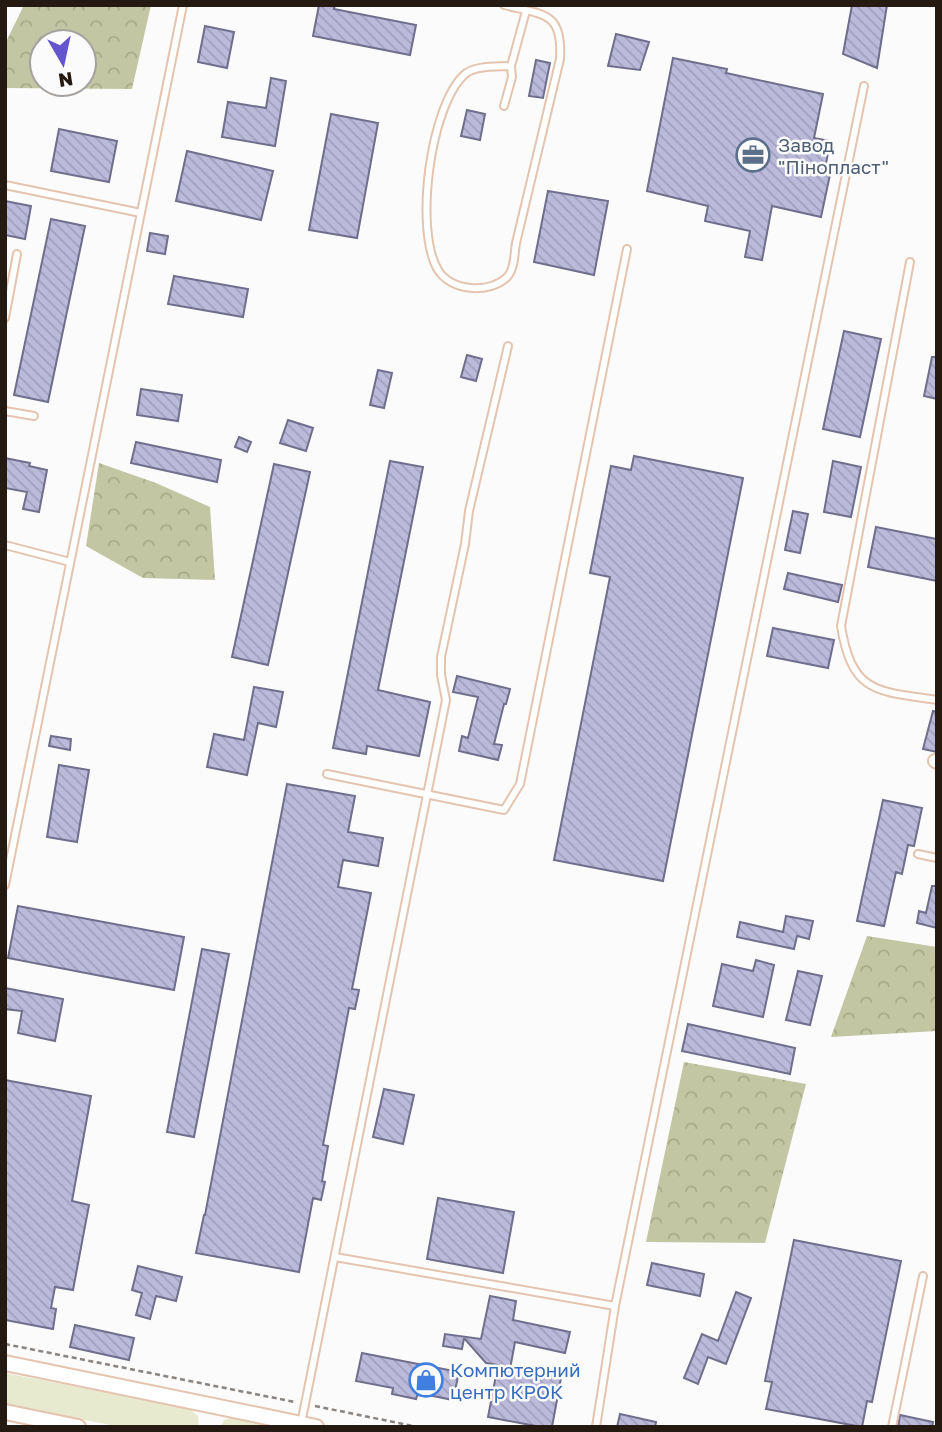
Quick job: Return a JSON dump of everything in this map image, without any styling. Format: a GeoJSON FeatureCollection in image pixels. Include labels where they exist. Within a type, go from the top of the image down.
{"type":"FeatureCollection","features":[{"type":"Feature","properties":{"kind":"street"},"geometry":{"type":"LineString","coordinates":[[5,1363],[309,1425]]}},
{"type":"Feature","properties":{"kind":"street"},"geometry":{"type":"LineString","coordinates":[[5,1412],[78,1427]]}},
{"type":"Feature","properties":{"kind":"lane"},"geometry":{"type":"LineString","coordinates":[[5,885],[183,5]]}},
{"type":"Feature","properties":{"kind":"lane"},"geometry":{"type":"LineString","coordinates":[[504,5],[540,14],[554,22],[562,41],[560,59],[512,267],[507,277],[497,283],[466,288],[450,282],[439,272],[435,262],[428,234],[428,175],[445,107],[457,83],[466,72],[511,66]]}},
{"type":"Feature","properties":{"kind":"lane"},"geometry":{"type":"LineString","coordinates":[[504,106],[512,77],[511,66],[526,11]]}},
{"type":"Feature","properties":{"kind":"lane"},"geometry":{"type":"LineString","coordinates":[[596,1427],[615,1306],[864,86]]}},
{"type":"Feature","properties":{"kind":"lane"},"geometry":{"type":"LineString","coordinates":[[5,185],[141,213]]}},
{"type":"Feature","properties":{"kind":"lane"},"geometry":{"type":"LineString","coordinates":[[327,774],[504,810],[520,783],[628,249]]}},
{"type":"Feature","properties":{"kind":"lane"},"geometry":{"type":"LineString","coordinates":[[5,318],[17,254]]}},
{"type":"Feature","properties":{"kind":"lane"},"geometry":{"type":"LineString","coordinates":[[910,262],[841,626],[850,662],[870,687],[937,701]]}},
{"type":"Feature","properties":{"kind":"lane"},"geometry":{"type":"LineString","coordinates":[[309,1425],[305,1404],[446,700],[441,657],[465,544],[469,511],[508,346]]}},
{"type":"Feature","properties":{"kind":"lane"},"geometry":{"type":"LineString","coordinates":[[5,411],[34,416]]}},
{"type":"Feature","properties":{"kind":"lane"},"geometry":{"type":"LineString","coordinates":[[5,545],[70,562]]}},
{"type":"Feature","properties":{"kind":"lane"},"geometry":{"type":"LineString","coordinates":[[918,854],[937,858]]}},
{"type":"Feature","properties":{"kind":"lane"},"geometry":{"type":"LineString","coordinates":[[335,1257],[615,1306]]}},
{"type":"Feature","properties":{"kind":"lane"},"geometry":{"type":"LineString","coordinates":[[892,1427],[923,1276]]}},
{"type":"Feature","properties":{"kind":"path"},"geometry":{"type":"LineString","coordinates":[[5,1344],[418,1427]]}},
{"type":"Feature","properties":{"kind":"green space"},"geometry":{"type":"Polygon","coordinates":[[[24,5],[151,5],[132,89],[98,89],[98,28],[28,28],[28,88],[5,88],[5,44],[24,5]]]}},
{"type":"Feature","properties":{"kind":"green space"},"geometry":{"type":"Polygon","coordinates":[[[99,463],[156,483],[210,507],[215,580],[143,578],[86,546],[99,463]]]}},
{"type":"Feature","properties":{"kind":"green space"},"geometry":{"type":"Polygon","coordinates":[[[867,936],[937,947],[937,1031],[831,1037],[867,936]]]}},
{"type":"Feature","properties":{"kind":"green space"},"geometry":{"type":"Polygon","coordinates":[[[684,1062],[806,1084],[765,1243],[646,1242],[684,1062]]]}},
{"type":"Feature","properties":{"kind":"green space"},"geometry":{"type":"Polygon","coordinates":[[[5,1373],[190,1409],[198,1416],[199,1427],[122,1427],[5,1405],[5,1373]]]}},
{"type":"Feature","properties":{"kind":"green space"},"geometry":{"type":"Polygon","coordinates":[[[233,1417],[282,1427],[221,1427],[224,1420],[233,1417]]]}},
{"type":"Feature","properties":{"kind":"building"},"geometry":{"type":"Polygon","coordinates":[[[319,5],[335,5],[334,9],[416,25],[410,55],[313,36],[319,5]]]}},
{"type":"Feature","properties":{"kind":"building"},"geometry":{"type":"Polygon","coordinates":[[[852,5],[887,5],[877,68],[843,54],[852,5]]]}},
{"type":"Feature","properties":{"kind":"building"},"geometry":{"type":"Polygon","coordinates":[[[205,26],[234,32],[227,68],[198,62],[205,26]]]}},
{"type":"Feature","properties":{"kind":"building"},"geometry":{"type":"Polygon","coordinates":[[[616,34],[649,42],[640,70],[608,66],[616,34]]]}},
{"type":"Feature","properties":{"kind":"building"},"geometry":{"type":"Polygon","coordinates":[[[673,58],[727,69],[726,73],[823,94],[814,138],[830,141],[826,164],[832,165],[821,217],[772,206],[762,260],[745,257],[750,231],[705,221],[708,206],[647,191],[673,58]]]}},
{"type":"Feature","properties":{"kind":"building"},"geometry":{"type":"Polygon","coordinates":[[[536,60],[550,63],[543,98],[529,96],[536,60]]]}},
{"type":"Feature","properties":{"kind":"building"},"geometry":{"type":"Polygon","coordinates":[[[271,78],[286,81],[275,146],[222,137],[228,102],[266,108],[271,78]]]}},
{"type":"Feature","properties":{"kind":"building"},"geometry":{"type":"Polygon","coordinates":[[[467,110],[485,114],[480,140],[461,136],[467,110]]]}},
{"type":"Feature","properties":{"kind":"building"},"geometry":{"type":"Polygon","coordinates":[[[331,114],[378,123],[357,238],[309,230],[331,114]]]}},
{"type":"Feature","properties":{"kind":"building"},"geometry":{"type":"Polygon","coordinates":[[[59,129],[117,141],[109,182],[51,171],[59,129]]]}},
{"type":"Feature","properties":{"kind":"building"},"geometry":{"type":"Polygon","coordinates":[[[187,151],[273,171],[261,220],[176,201],[187,151]]]}},
{"type":"Feature","properties":{"kind":"building"},"geometry":{"type":"Polygon","coordinates":[[[548,191],[608,201],[594,275],[534,262],[548,191]]]}},
{"type":"Feature","properties":{"kind":"building"},"geometry":{"type":"Polygon","coordinates":[[[5,201],[31,206],[25,239],[5,235],[5,201]]]}},
{"type":"Feature","properties":{"kind":"building"},"geometry":{"type":"Polygon","coordinates":[[[51,219],[85,226],[48,402],[14,395],[51,219]]]}},
{"type":"Feature","properties":{"kind":"building"},"geometry":{"type":"Polygon","coordinates":[[[150,233],[168,236],[165,254],[147,251],[150,233]]]}},
{"type":"Feature","properties":{"kind":"building"},"geometry":{"type":"Polygon","coordinates":[[[174,276],[248,289],[243,317],[168,304],[174,276]]]}},
{"type":"Feature","properties":{"kind":"building"},"geometry":{"type":"Polygon","coordinates":[[[844,331],[881,339],[860,437],[823,429],[844,331]]]}},
{"type":"Feature","properties":{"kind":"building"},"geometry":{"type":"Polygon","coordinates":[[[467,355],[482,359],[476,381],[461,377],[467,355]]]}},
{"type":"Feature","properties":{"kind":"building"},"geometry":{"type":"Polygon","coordinates":[[[932,357],[937,357],[937,399],[924,396],[932,357]]]}},
{"type":"Feature","properties":{"kind":"building"},"geometry":{"type":"Polygon","coordinates":[[[378,370],[392,373],[384,408],[370,405],[378,370]]]}},
{"type":"Feature","properties":{"kind":"building"},"geometry":{"type":"Polygon","coordinates":[[[141,389],[182,395],[178,421],[137,415],[141,389]]]}},
{"type":"Feature","properties":{"kind":"building"},"geometry":{"type":"Polygon","coordinates":[[[288,420],[313,428],[306,451],[280,443],[288,420]]]}},
{"type":"Feature","properties":{"kind":"building"},"geometry":{"type":"Polygon","coordinates":[[[239,437],[251,442],[247,452],[235,447],[239,437]]]}},
{"type":"Feature","properties":{"kind":"building"},"geometry":{"type":"Polygon","coordinates":[[[136,442],[221,460],[217,482],[131,463],[136,442]]]}},
{"type":"Feature","properties":{"kind":"building"},"geometry":{"type":"Polygon","coordinates":[[[634,456],[743,478],[663,881],[554,860],[610,577],[590,573],[611,466],[631,470],[634,456]]]}},
{"type":"Feature","properties":{"kind":"building"},"geometry":{"type":"Polygon","coordinates":[[[5,458],[47,470],[39,512],[23,509],[27,492],[5,488],[5,458]]]}},
{"type":"Feature","properties":{"kind":"building"},"geometry":{"type":"Polygon","coordinates":[[[390,461],[423,467],[378,690],[430,702],[419,756],[367,746],[366,754],[333,748],[390,461]]]}},
{"type":"Feature","properties":{"kind":"building"},"geometry":{"type":"Polygon","coordinates":[[[833,461],[861,467],[851,517],[824,512],[833,461]]]}},
{"type":"Feature","properties":{"kind":"building"},"geometry":{"type":"Polygon","coordinates":[[[274,464],[310,472],[268,665],[232,657],[274,464]]]}},
{"type":"Feature","properties":{"kind":"building"},"geometry":{"type":"Polygon","coordinates":[[[793,511],[808,514],[800,553],[785,550],[793,511]]]}},
{"type":"Feature","properties":{"kind":"building"},"geometry":{"type":"Polygon","coordinates":[[[876,527],[937,539],[937,581],[868,567],[876,527]]]}},
{"type":"Feature","properties":{"kind":"building"},"geometry":{"type":"Polygon","coordinates":[[[788,573],[842,585],[838,602],[784,589],[788,573]]]}},
{"type":"Feature","properties":{"kind":"building"},"geometry":{"type":"Polygon","coordinates":[[[773,628],[834,640],[828,668],[767,656],[773,628]]]}},
{"type":"Feature","properties":{"kind":"building"},"geometry":{"type":"Polygon","coordinates":[[[457,676],[510,689],[494,744],[502,745],[498,760],[459,751],[462,736],[468,738],[478,697],[453,692],[457,676]]]}},
{"type":"Feature","properties":{"kind":"building"},"geometry":{"type":"Polygon","coordinates":[[[254,687],[283,692],[276,727],[258,723],[247,775],[207,767],[214,734],[244,740],[254,687]]]}},
{"type":"Feature","properties":{"kind":"building"},"geometry":{"type":"Polygon","coordinates":[[[933,711],[937,712],[937,752],[923,749],[933,711]]]}},
{"type":"Feature","properties":{"kind":"building"},"geometry":{"type":"Polygon","coordinates":[[[51,736],[71,739],[70,750],[49,746],[51,736]]]}},
{"type":"Feature","properties":{"kind":"building"},"geometry":{"type":"Polygon","coordinates":[[[59,765],[89,770],[77,842],[47,837],[59,765]]]}},
{"type":"Feature","properties":{"kind":"building"},"geometry":{"type":"Polygon","coordinates":[[[287,784],[355,796],[348,832],[383,838],[378,866],[343,860],[338,887],[371,893],[352,989],[359,990],[355,1009],[349,1008],[323,1145],[328,1146],[322,1181],[325,1182],[321,1200],[313,1198],[299,1272],[196,1253],[287,784]]]}},
{"type":"Feature","properties":{"kind":"building"},"geometry":{"type":"Polygon","coordinates":[[[883,800],[922,808],[914,846],[908,845],[902,874],[896,872],[884,926],[857,921],[883,800]]]}},
{"type":"Feature","properties":{"kind":"building"},"geometry":{"type":"Polygon","coordinates":[[[932,886],[937,886],[937,928],[917,923],[919,911],[926,913],[932,886]]]}},
{"type":"Feature","properties":{"kind":"building"},"geometry":{"type":"Polygon","coordinates":[[[18,906],[184,937],[174,990],[8,958],[18,906]]]}},
{"type":"Feature","properties":{"kind":"building"},"geometry":{"type":"Polygon","coordinates":[[[786,916],[813,921],[809,939],[797,936],[794,949],[737,937],[740,922],[783,932],[786,916]]]}},
{"type":"Feature","properties":{"kind":"building"},"geometry":{"type":"Polygon","coordinates":[[[202,949],[229,954],[194,1137],[167,1132],[202,949]]]}},
{"type":"Feature","properties":{"kind":"building"},"geometry":{"type":"Polygon","coordinates":[[[756,960],[774,965],[763,1017],[713,1006],[722,964],[753,971],[756,960]]]}},
{"type":"Feature","properties":{"kind":"building"},"geometry":{"type":"Polygon","coordinates":[[[798,971],[822,976],[810,1025],[786,1020],[798,971]]]}},
{"type":"Feature","properties":{"kind":"building"},"geometry":{"type":"Polygon","coordinates":[[[5,988],[63,999],[55,1041],[18,1033],[22,1011],[5,1009],[5,988]]]}},
{"type":"Feature","properties":{"kind":"building"},"geometry":{"type":"Polygon","coordinates":[[[688,1024],[795,1048],[790,1074],[682,1051],[688,1024]]]}},
{"type":"Feature","properties":{"kind":"building"},"geometry":{"type":"Polygon","coordinates":[[[5,1080],[91,1096],[72,1201],[89,1205],[73,1290],[55,1287],[51,1308],[56,1309],[53,1329],[5,1320],[5,1080]]]}},
{"type":"Feature","properties":{"kind":"building"},"geometry":{"type":"Polygon","coordinates":[[[384,1089],[414,1095],[403,1144],[373,1137],[384,1089]]]}},
{"type":"Feature","properties":{"kind":"building"},"geometry":{"type":"Polygon","coordinates":[[[438,1198],[514,1212],[503,1273],[427,1259],[438,1198]]]}},
{"type":"Feature","properties":{"kind":"building"},"geometry":{"type":"Polygon","coordinates":[[[794,1240],[901,1261],[872,1402],[867,1401],[862,1427],[766,1409],[772,1382],[765,1381],[794,1240]]]}},
{"type":"Feature","properties":{"kind":"building"},"geometry":{"type":"Polygon","coordinates":[[[652,1263],[704,1274],[700,1296],[647,1285],[652,1263]]]}},
{"type":"Feature","properties":{"kind":"building"},"geometry":{"type":"Polygon","coordinates":[[[138,1266],[182,1277],[176,1301],[156,1296],[150,1319],[136,1315],[142,1293],[132,1290],[138,1266]]]}},
{"type":"Feature","properties":{"kind":"building"},"geometry":{"type":"Polygon","coordinates":[[[736,1292],[751,1298],[726,1364],[708,1357],[698,1384],[684,1378],[702,1334],[718,1341],[736,1292]]]}},
{"type":"Feature","properties":{"kind":"building"},"geometry":{"type":"Polygon","coordinates":[[[490,1296],[516,1301],[513,1320],[570,1332],[565,1353],[515,1342],[510,1369],[561,1378],[552,1427],[488,1417],[498,1365],[486,1363],[464,1338],[462,1349],[443,1346],[445,1334],[481,1339],[490,1296]]]}},
{"type":"Feature","properties":{"kind":"building"},"geometry":{"type":"Polygon","coordinates":[[[75,1325],[134,1338],[129,1360],[70,1347],[75,1325]]]}},
{"type":"Feature","properties":{"kind":"building"},"geometry":{"type":"Polygon","coordinates":[[[362,1353],[459,1372],[453,1400],[418,1393],[416,1399],[392,1394],[393,1388],[356,1381],[362,1353]]]}},
{"type":"Feature","properties":{"kind":"building"},"geometry":{"type":"Polygon","coordinates":[[[620,1414],[656,1422],[655,1427],[617,1427],[620,1414]]]}},
{"type":"Feature","properties":{"kind":"building"},"geometry":{"type":"Polygon","coordinates":[[[900,1415],[933,1422],[932,1427],[898,1427],[900,1415]]]}},
{"type":"Feature","properties":{"kind":"place","name":"Завод \"Пінопласт\""},"geometry":{"type":"Point","coordinates":[753,155]}},
{"type":"Feature","properties":{"kind":"place","name":"Компютерний центр КРОК"},"geometry":{"type":"Point","coordinates":[426,1380]}}]}
